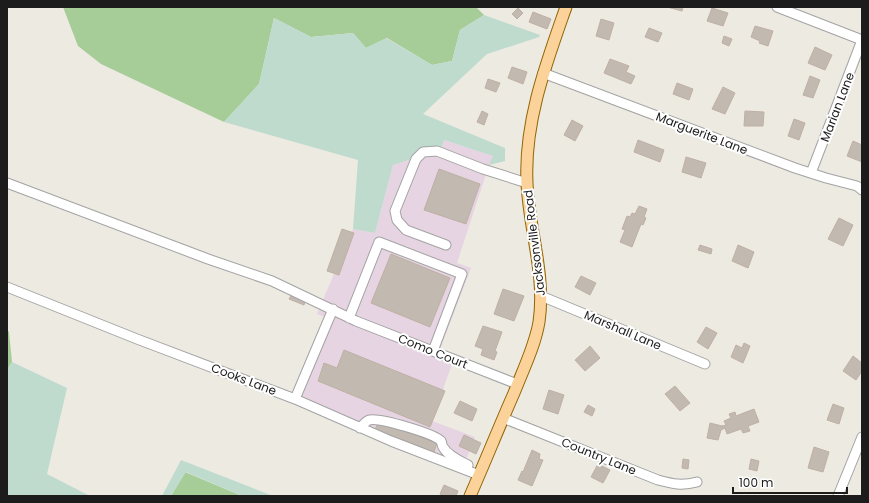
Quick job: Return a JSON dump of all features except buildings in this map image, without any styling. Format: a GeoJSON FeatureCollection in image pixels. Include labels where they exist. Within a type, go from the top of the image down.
{"type":"FeatureCollection","features":[{"type":"Feature","properties":{"kind":"main road","name":"Jacksonville Road"},"geometry":{"type":"LineString","coordinates":[[470,496],[536,337],[539,322],[541,285],[527,183],[530,136],[533,111],[543,73],[566,7]]}},
{"type":"Feature","properties":{"kind":"street"},"geometry":{"type":"LineString","coordinates":[[777,7],[862,40]]}},
{"type":"Feature","properties":{"kind":"street","name":"Marian Lane"},"geometry":{"type":"LineString","coordinates":[[811,173],[862,40]]}},
{"type":"Feature","properties":{"kind":"street","name":"Marguerite Lane"},"geometry":{"type":"LineString","coordinates":[[543,73],[811,173],[857,186],[862,190]]}},
{"type":"Feature","properties":{"kind":"street"},"geometry":{"type":"LineString","coordinates":[[446,245],[406,230],[397,220],[395,211],[416,159],[423,152],[437,151],[483,169],[527,183]]}},
{"type":"Feature","properties":{"kind":"street","name":"Como Court"},"geometry":{"type":"LineString","coordinates":[[7,183],[208,259],[272,281],[349,318],[517,384]]}},
{"type":"Feature","properties":{"kind":"street"},"geometry":{"type":"LineString","coordinates":[[349,318],[379,242],[462,274],[433,352]]}},
{"type":"Feature","properties":{"kind":"street","name":"Cooks Lane"},"geometry":{"type":"LineString","coordinates":[[7,286],[137,339],[295,399],[360,428],[480,473]]}},
{"type":"Feature","properties":{"kind":"street","name":"Marshall Lane"},"geometry":{"type":"LineString","coordinates":[[541,296],[705,364]]}},
{"type":"Feature","properties":{"kind":"street"},"geometry":{"type":"LineString","coordinates":[[295,399],[333,309]]}},
{"type":"Feature","properties":{"kind":"street","name":"Country Lane"},"geometry":{"type":"LineString","coordinates":[[503,418],[658,480],[686,485],[697,482]]}},
{"type":"Feature","properties":{"kind":"street"},"geometry":{"type":"LineString","coordinates":[[360,428],[369,420],[376,420],[386,421],[432,435],[441,442],[443,448],[459,461],[480,473]]}},
{"type":"Feature","properties":{"kind":"street"},"geometry":{"type":"LineString","coordinates":[[838,496],[862,437]]}},
{"type":"Feature","properties":{"kind":"shaded area"},"geometry":{"type":"Polygon","coordinates":[[[444,140],[494,156],[489,165],[457,263],[471,268],[439,352],[454,358],[432,421],[475,437],[462,470],[403,449],[293,404],[327,318],[317,314],[353,229],[375,233],[393,165],[441,150],[444,140]]]}},
{"type":"Feature","properties":{"kind":"green space"},"geometry":{"type":"Polygon","coordinates":[[[63,7],[476,7],[484,15],[460,30],[452,61],[432,65],[387,38],[366,48],[353,33],[311,37],[274,18],[259,84],[224,122],[101,64],[78,46],[63,7]]]}},
{"type":"Feature","properties":{"kind":"green space"},"geometry":{"type":"Polygon","coordinates":[[[484,15],[540,35],[539,37],[487,54],[423,114],[505,148],[505,161],[489,165],[493,156],[444,140],[441,150],[393,165],[375,233],[353,229],[358,160],[224,122],[259,84],[274,18],[311,37],[353,33],[366,48],[386,38],[432,65],[452,61],[460,30],[484,15]]]}},
{"type":"Feature","properties":{"kind":"green space"},"geometry":{"type":"Polygon","coordinates":[[[7,330],[9,332],[12,362],[7,370],[7,330]]]}},
{"type":"Feature","properties":{"kind":"green space"},"geometry":{"type":"Polygon","coordinates":[[[12,362],[67,388],[47,474],[90,496],[7,496],[7,370],[12,362]]]}},
{"type":"Feature","properties":{"kind":"green space"},"geometry":{"type":"Polygon","coordinates":[[[181,460],[273,496],[242,496],[186,472],[171,496],[162,496],[181,460]]]}},
{"type":"Feature","properties":{"kind":"green space"},"geometry":{"type":"Polygon","coordinates":[[[185,472],[242,496],[171,496],[185,472]]]}}]}
